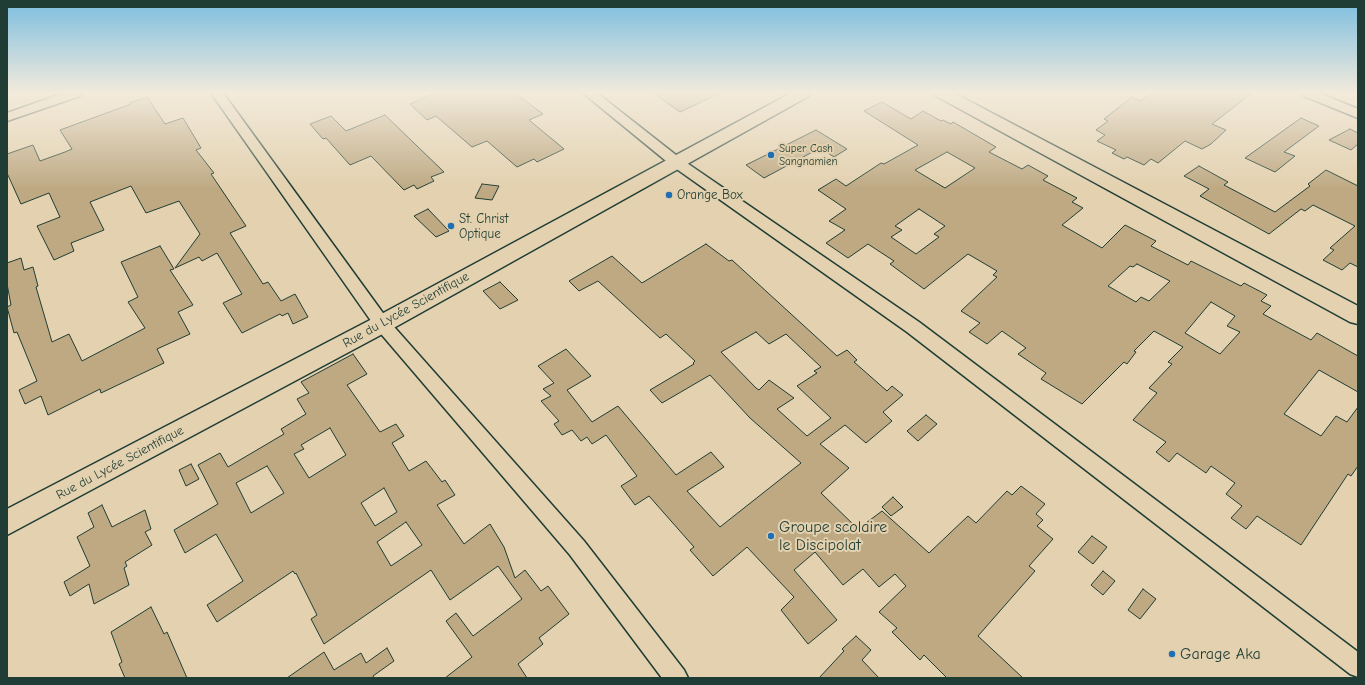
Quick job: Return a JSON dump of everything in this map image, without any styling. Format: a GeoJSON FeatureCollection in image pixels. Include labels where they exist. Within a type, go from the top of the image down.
{"type":"FeatureCollection","features":[{"type":"Feature","properties":{"kind":"street"},"geometry":{"type":"LineString","coordinates":[[240,125],[382,324],[577,548],[676,678]]}},
{"type":"Feature","properties":{"kind":"street"},"geometry":{"type":"LineString","coordinates":[[629,125],[676,162],[913,327],[1358,666]]}},
{"type":"Feature","properties":{"kind":"street","name":"Rue du Lycée Scientifique"},"geometry":{"type":"LineString","coordinates":[[7,523],[382,324],[744,125]]}},
{"type":"Feature","properties":{"kind":"street"},"geometry":{"type":"LineString","coordinates":[[1002,125],[1358,316]]}},
{"type":"Feature","properties":{"kind":"street"},"geometry":{"type":"LineString","coordinates":[[1355,678],[1358,672]]}},
{"type":"Feature","properties":{"kind":"building"},"geometry":{"type":"Polygon","coordinates":[[[74,125],[187,125],[201,148],[196,150],[214,173],[211,174],[246,226],[230,233],[263,284],[268,282],[281,301],[295,294],[308,317],[293,324],[288,313],[282,316],[280,314],[242,333],[223,303],[242,294],[217,253],[202,261],[199,257],[175,268],[200,234],[179,201],[146,213],[131,186],[90,202],[104,230],[71,243],[74,251],[54,260],[37,226],[60,217],[49,193],[21,204],[7,173],[7,154],[33,145],[40,161],[72,149],[60,130],[74,125]]]}},
{"type":"Feature","properties":{"kind":"building"},"geometry":{"type":"Polygon","coordinates":[[[311,125],[340,125],[346,131],[361,125],[395,125],[444,172],[431,177],[434,181],[417,189],[414,185],[404,190],[371,156],[350,165],[326,138],[323,139],[311,125]]]}},
{"type":"Feature","properties":{"kind":"building"},"geometry":{"type":"Polygon","coordinates":[[[446,125],[535,125],[564,149],[537,162],[534,159],[517,167],[487,141],[472,147],[446,125]]]}},
{"type":"Feature","properties":{"kind":"building"},"geometry":{"type":"Polygon","coordinates":[[[886,125],[958,125],[996,147],[989,152],[1022,169],[1028,165],[1048,176],[1043,180],[1077,198],[1072,202],[1083,208],[1062,225],[1102,248],[1125,225],[1156,241],[1151,246],[1188,265],[1191,261],[1241,286],[1244,283],[1267,295],[1261,301],[1271,306],[1263,314],[1311,340],[1317,333],[1358,356],[1358,392],[1319,370],[1284,414],[1321,436],[1336,416],[1347,422],[1358,407],[1358,466],[1351,476],[1348,474],[1301,545],[1257,516],[1246,529],[1231,518],[1242,506],[1226,494],[1235,483],[1211,466],[1206,473],[1177,453],[1169,462],[1156,452],[1166,442],[1133,420],[1157,393],[1149,388],[1172,364],[1168,362],[1183,347],[1154,331],[1134,351],[1136,352],[1127,364],[1124,362],[1082,404],[1041,379],[1046,373],[1018,354],[1026,348],[1002,331],[987,344],[969,332],[980,323],[961,311],[997,277],[993,275],[997,271],[968,254],[924,289],[890,264],[894,261],[868,244],[848,258],[826,243],[845,230],[829,221],[846,209],[818,190],[836,179],[846,186],[881,163],[884,164],[918,145],[886,125]],[[947,152],[915,170],[945,188],[975,168],[947,152]],[[919,209],[895,226],[902,230],[891,237],[916,254],[939,237],[934,234],[945,226],[919,209]],[[1137,264],[1133,267],[1130,266],[1108,286],[1136,302],[1141,297],[1149,301],[1170,281],[1137,264]],[[1211,302],[1185,333],[1220,354],[1240,332],[1227,326],[1235,316],[1211,302]]]}},
{"type":"Feature","properties":{"kind":"building"},"geometry":{"type":"Polygon","coordinates":[[[1103,125],[1214,125],[1226,130],[1211,144],[1202,149],[1185,141],[1158,163],[1151,159],[1144,165],[1127,157],[1124,159],[1112,153],[1116,150],[1097,141],[1105,135],[1096,130],[1103,125]]]}},
{"type":"Feature","properties":{"kind":"building"},"geometry":{"type":"Polygon","coordinates":[[[1291,125],[1319,126],[1284,152],[1295,156],[1275,172],[1245,158],[1291,125]]]}},
{"type":"Feature","properties":{"kind":"building"},"geometry":{"type":"Polygon","coordinates":[[[1350,129],[1358,133],[1358,144],[1351,150],[1329,140],[1350,129]]]}},
{"type":"Feature","properties":{"kind":"building"},"geometry":{"type":"Polygon","coordinates":[[[816,130],[847,149],[834,157],[820,148],[764,178],[746,165],[816,130]]]}},
{"type":"Feature","properties":{"kind":"building"},"geometry":{"type":"Polygon","coordinates":[[[1199,166],[1228,182],[1224,185],[1275,212],[1310,186],[1308,184],[1326,170],[1358,186],[1358,267],[1350,263],[1342,270],[1323,260],[1334,250],[1330,248],[1355,226],[1313,205],[1305,211],[1301,209],[1269,234],[1200,196],[1209,189],[1184,176],[1199,166]]]}},
{"type":"Feature","properties":{"kind":"building"},"geometry":{"type":"Polygon","coordinates":[[[482,184],[499,186],[492,200],[475,198],[482,184]]]}},
{"type":"Feature","properties":{"kind":"building"},"geometry":{"type":"Polygon","coordinates":[[[428,209],[449,231],[436,237],[414,216],[428,209]]]}},
{"type":"Feature","properties":{"kind":"building"},"geometry":{"type":"Polygon","coordinates":[[[706,244],[729,261],[732,260],[837,356],[847,350],[857,360],[854,362],[887,391],[892,386],[903,395],[883,412],[892,421],[866,443],[845,425],[820,444],[849,468],[821,493],[858,529],[882,511],[929,553],[968,516],[976,523],[1007,491],[1012,495],[1021,486],[1045,504],[1036,514],[1043,520],[1037,526],[1053,539],[1029,566],[1035,571],[978,636],[1023,678],[947,678],[924,655],[920,660],[892,632],[897,628],[879,612],[906,586],[895,574],[879,587],[863,569],[843,585],[815,552],[794,570],[837,620],[808,644],[781,610],[794,597],[747,547],[713,576],[690,550],[694,547],[649,496],[635,505],[621,486],[637,476],[606,435],[592,444],[587,437],[581,441],[572,430],[562,435],[554,424],[559,421],[541,401],[551,396],[543,389],[554,383],[538,366],[566,349],[591,376],[567,390],[592,422],[618,406],[676,475],[711,452],[724,467],[687,491],[720,527],[801,463],[750,418],[710,375],[662,403],[650,390],[694,364],[693,363],[695,361],[666,334],[660,338],[598,281],[579,291],[569,281],[612,256],[642,283],[706,244]],[[756,332],[721,352],[759,390],[769,380],[794,398],[777,409],[807,436],[831,418],[797,386],[817,373],[814,371],[821,367],[786,334],[769,344],[756,332]]]}},
{"type":"Feature","properties":{"kind":"building"},"geometry":{"type":"Polygon","coordinates":[[[160,246],[174,269],[170,270],[193,305],[178,312],[190,334],[157,349],[164,363],[101,393],[100,389],[48,415],[41,396],[25,404],[19,390],[37,381],[17,332],[14,333],[7,307],[11,305],[7,284],[7,263],[21,258],[24,270],[33,267],[38,286],[36,287],[52,342],[69,334],[82,361],[145,328],[128,302],[138,297],[121,262],[160,246]]]}},
{"type":"Feature","properties":{"kind":"building"},"geometry":{"type":"Polygon","coordinates":[[[500,282],[518,300],[500,309],[483,291],[500,282]]]}},
{"type":"Feature","properties":{"kind":"building"},"geometry":{"type":"Polygon","coordinates":[[[353,354],[367,374],[347,385],[380,432],[396,424],[404,436],[392,443],[409,471],[426,461],[442,482],[445,480],[455,495],[437,505],[464,544],[490,524],[504,547],[515,578],[525,570],[541,591],[548,586],[569,614],[539,638],[543,644],[518,664],[527,678],[445,678],[472,657],[446,621],[456,613],[473,636],[522,599],[498,566],[450,600],[431,570],[324,644],[311,619],[317,615],[296,573],[295,574],[293,571],[217,622],[207,605],[243,581],[216,534],[185,553],[174,530],[218,504],[198,465],[220,453],[228,467],[284,434],[281,429],[306,414],[297,399],[309,393],[301,382],[353,354]],[[330,428],[301,445],[304,449],[294,454],[309,478],[346,455],[330,428]],[[267,466],[236,483],[251,513],[284,493],[267,466]],[[384,488],[361,503],[375,526],[397,512],[384,488]],[[406,522],[377,542],[391,566],[422,545],[406,522]]]}},
{"type":"Feature","properties":{"kind":"building"},"geometry":{"type":"Polygon","coordinates":[[[926,415],[937,424],[918,441],[907,431],[926,415]]]}},
{"type":"Feature","properties":{"kind":"building"},"geometry":{"type":"Polygon","coordinates":[[[191,464],[199,479],[186,486],[179,470],[191,464]]]}},
{"type":"Feature","properties":{"kind":"building"},"geometry":{"type":"Polygon","coordinates":[[[893,497],[903,507],[891,516],[882,507],[893,497]]]}},
{"type":"Feature","properties":{"kind":"building"},"geometry":{"type":"Polygon","coordinates":[[[102,505],[112,527],[145,510],[151,529],[145,532],[152,545],[125,562],[127,566],[124,568],[129,585],[94,604],[89,584],[70,596],[64,582],[90,566],[77,537],[94,527],[88,513],[102,505]]]}},
{"type":"Feature","properties":{"kind":"building"},"geometry":{"type":"Polygon","coordinates":[[[1092,536],[1107,547],[1093,564],[1078,552],[1092,536]]]}},
{"type":"Feature","properties":{"kind":"building"},"geometry":{"type":"Polygon","coordinates":[[[1103,571],[1115,581],[1103,595],[1091,585],[1103,571]]]}},
{"type":"Feature","properties":{"kind":"building"},"geometry":{"type":"Polygon","coordinates":[[[1143,589],[1156,599],[1140,619],[1128,610],[1143,589]]]}},
{"type":"Feature","properties":{"kind":"building"},"geometry":{"type":"Polygon","coordinates":[[[151,607],[164,634],[167,632],[187,678],[125,678],[119,664],[122,662],[111,632],[151,607]]]}},
{"type":"Feature","properties":{"kind":"building"},"geometry":{"type":"Polygon","coordinates":[[[856,636],[871,650],[862,660],[879,678],[819,678],[844,651],[842,649],[856,636]]]}},
{"type":"Feature","properties":{"kind":"building"},"geometry":{"type":"Polygon","coordinates":[[[387,648],[394,661],[373,676],[374,678],[287,678],[324,652],[334,670],[361,653],[366,663],[387,648]]]}},
{"type":"Feature","properties":{"kind":"place","name":"Super Cash Sangnamien"},"geometry":{"type":"Point","coordinates":[771,155]}},
{"type":"Feature","properties":{"kind":"place","name":"Orange Box"},"geometry":{"type":"Point","coordinates":[669,195]}},
{"type":"Feature","properties":{"kind":"place","name":"St. Christ Optique"},"geometry":{"type":"Point","coordinates":[451,226]}},
{"type":"Feature","properties":{"kind":"place","name":"Groupe scolaire le Discipolat"},"geometry":{"type":"Point","coordinates":[771,536]}},
{"type":"Feature","properties":{"kind":"place","name":"Garage Aka"},"geometry":{"type":"Point","coordinates":[1172,654]}}]}
